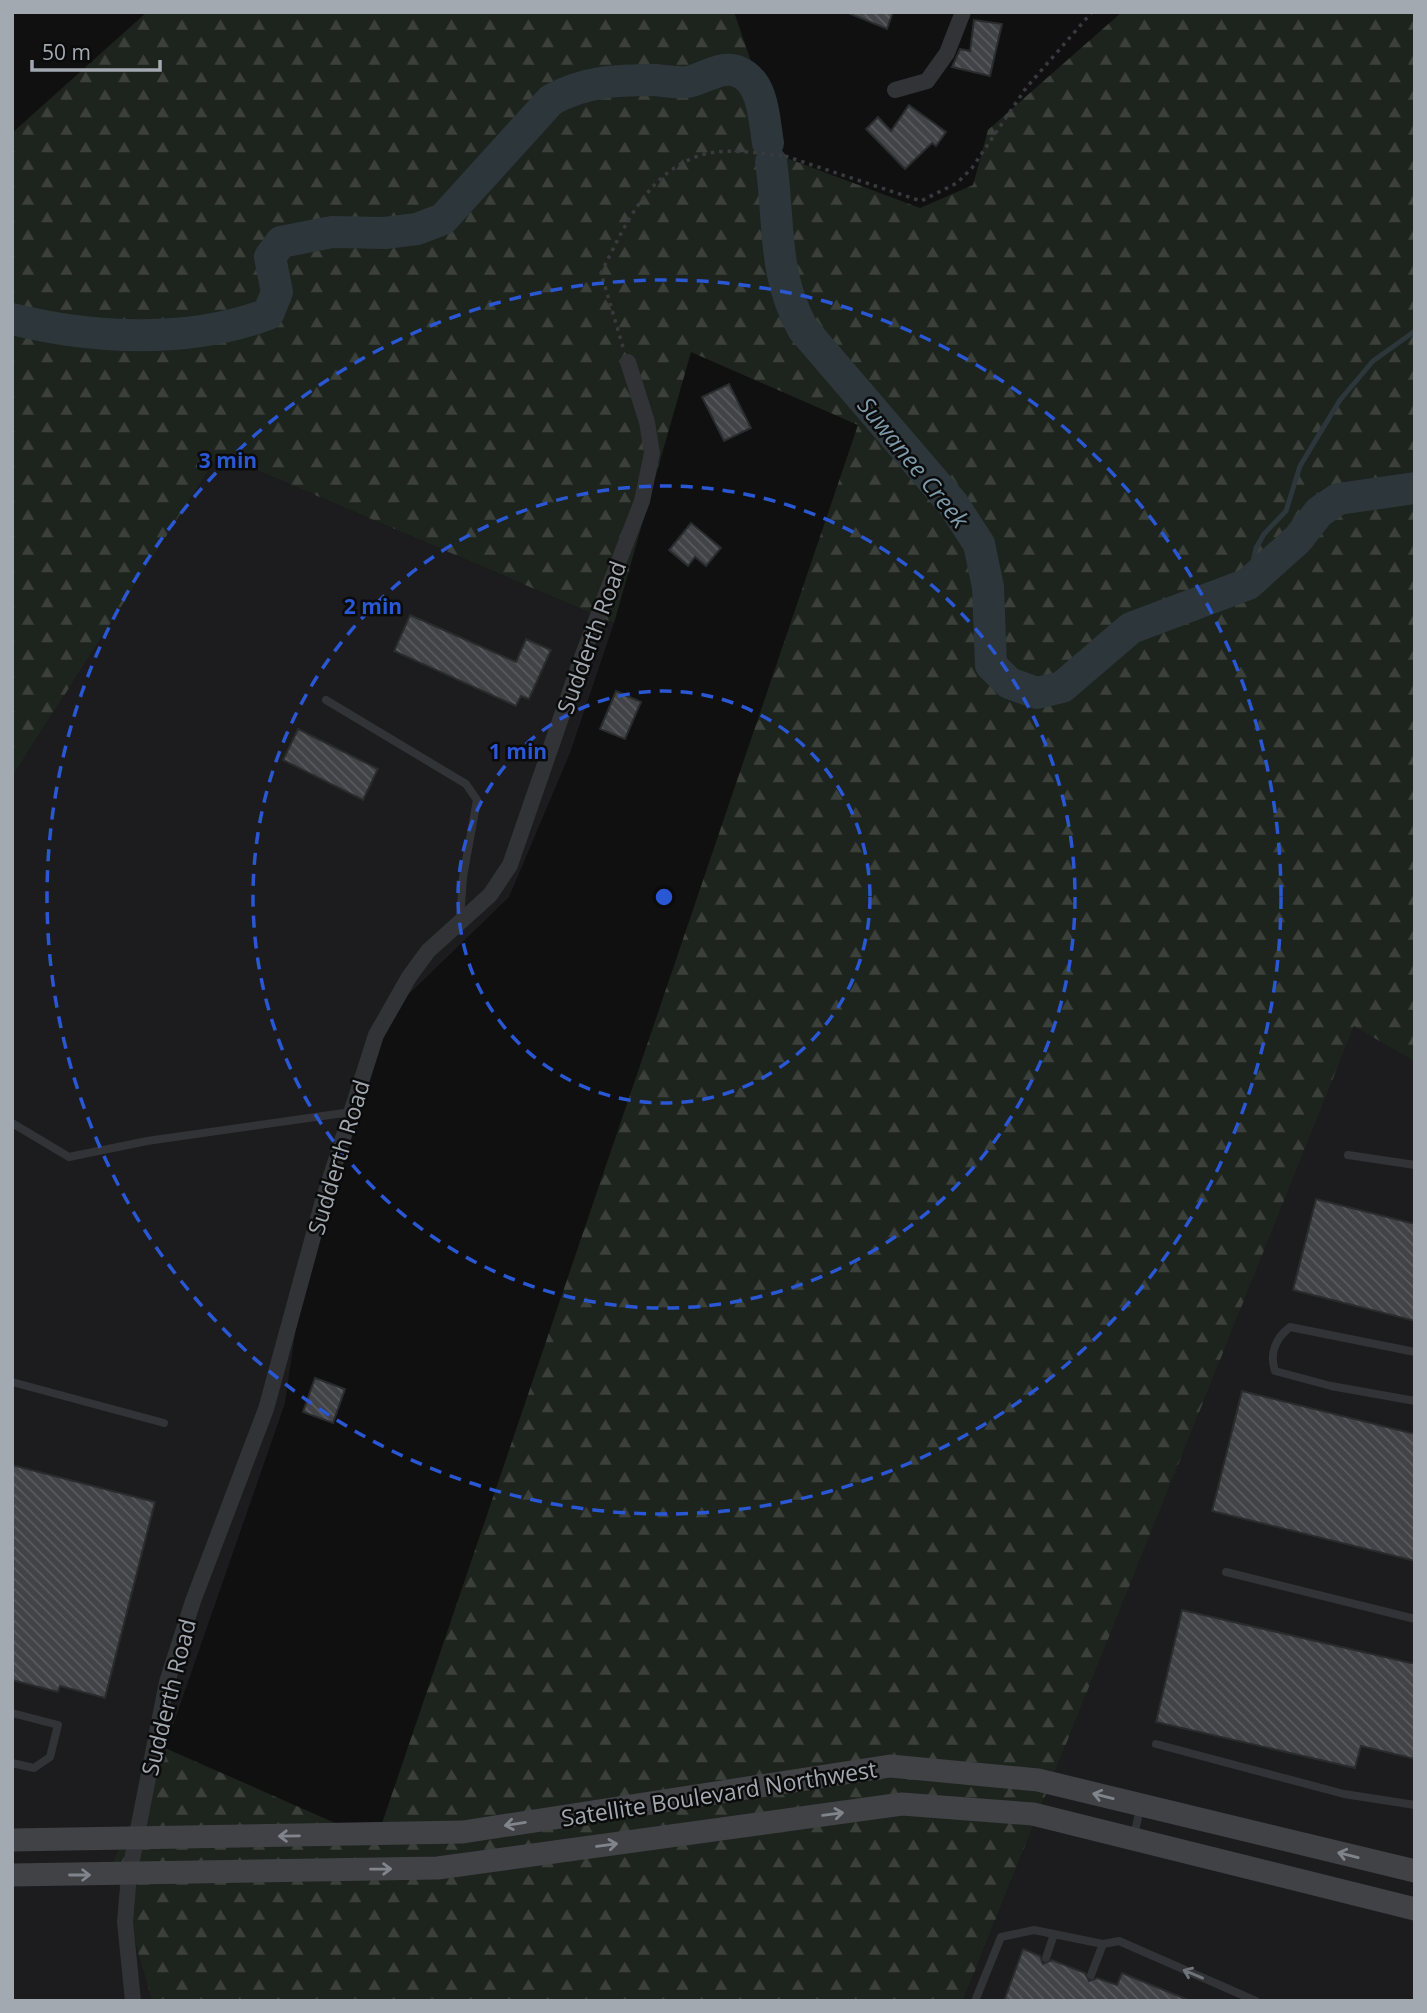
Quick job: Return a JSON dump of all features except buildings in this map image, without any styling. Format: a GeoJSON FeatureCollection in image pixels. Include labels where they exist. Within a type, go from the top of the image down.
{"type":"FeatureCollection","features":[{"type":"Feature","properties":{"kind":"main road","name":"Satellite Boulevard Northwest"},"geometry":{"type":"LineString","coordinates":[[12,1840],[134,1840],[463,1832],[890,1766],[1038,1780],[1415,1871]]}},
{"type":"Feature","properties":{"kind":"main road","name":"Satellite Boulevard Northwest"},"geometry":{"type":"LineString","coordinates":[[12,1875],[438,1868],[901,1804],[1033,1814],[1415,1909]]}},
{"type":"Feature","properties":{"kind":"street"},"geometry":{"type":"LineString","coordinates":[[895,90],[927,81],[947,53],[963,12]]}},
{"type":"Feature","properties":{"kind":"street","name":"Sudderth Road"},"geometry":{"type":"LineString","coordinates":[[133,2001],[125,1922],[129,1875],[167,1682],[193,1601],[266,1409],[322,1204],[376,1035],[415,968],[428,951],[490,895],[509,865],[582,657],[642,501],[652,453],[647,422],[628,362]]}},
{"type":"Feature","properties":{"kind":"lane"},"geometry":{"type":"LineString","coordinates":[[326,700],[466,784],[477,800],[463,877],[460,922]]}},
{"type":"Feature","properties":{"kind":"lane"},"geometry":{"type":"LineString","coordinates":[[12,1123],[69,1157],[147,1141],[351,1112]]}},
{"type":"Feature","properties":{"kind":"lane"},"geometry":{"type":"LineString","coordinates":[[1348,1155],[1415,1165]]}},
{"type":"Feature","properties":{"kind":"lane"},"geometry":{"type":"LineString","coordinates":[[1415,1352],[1290,1327],[1279,1336],[1272,1360],[1275,1371],[1331,1386],[1415,1401]]}},
{"type":"Feature","properties":{"kind":"lane"},"geometry":{"type":"LineString","coordinates":[[12,1382],[164,1423]]}},
{"type":"Feature","properties":{"kind":"lane"},"geometry":{"type":"LineString","coordinates":[[1226,1572],[1415,1619]]}},
{"type":"Feature","properties":{"kind":"lane"},"geometry":{"type":"LineString","coordinates":[[12,1713],[58,1725],[50,1757],[34,1768],[12,1763]]}},
{"type":"Feature","properties":{"kind":"lane"},"geometry":{"type":"LineString","coordinates":[[1156,1744],[1344,1794],[1415,1805]]}},
{"type":"Feature","properties":{"kind":"lane"},"geometry":{"type":"LineString","coordinates":[[1133,1839],[1141,1805]]}},
{"type":"Feature","properties":{"kind":"lane"},"geometry":{"type":"LineString","coordinates":[[975,2001],[1001,1937],[1034,1930],[1103,1944],[1119,1941],[1256,2001]]}},
{"type":"Feature","properties":{"kind":"lane"},"geometry":{"type":"LineString","coordinates":[[1046,1958],[1054,1934]]}},
{"type":"Feature","properties":{"kind":"lane"},"geometry":{"type":"LineString","coordinates":[[1091,1975],[1103,1944]]}},
{"type":"Feature","properties":{"kind":"path"},"geometry":{"type":"LineString","coordinates":[[628,362],[601,273],[627,220],[645,195],[672,168],[707,154],[783,156],[922,201],[957,183],[972,168],[1026,88],[1092,12]]}},
{"type":"Feature","properties":{"kind":"shaded area"},"geometry":{"type":"Polygon","coordinates":[[[219,454],[614,623],[570,753],[509,897],[371,1031],[303,1277],[285,1403],[165,1748],[112,1863],[152,2001],[12,2001],[12,777],[219,454]]]}},
{"type":"Feature","properties":{"kind":"shaded area"},"geometry":{"type":"Polygon","coordinates":[[[1354,1025],[1415,1062],[1415,2001],[963,2001],[1354,1025]]]}},
{"type":"Feature","properties":{"kind":"green space"},"geometry":{"type":"Polygon","coordinates":[[[147,12],[734,12],[784,157],[920,208],[973,185],[988,130],[1122,12],[1415,12],[1415,1062],[1354,1026],[963,2001],[152,2001],[112,1863],[165,1748],[376,1841],[858,425],[691,352],[614,623],[219,454],[12,777],[12,133],[147,12]]]}},
{"type":"Feature","properties":{"kind":"waterway","name":"Suwanee Creek"},"geometry":{"type":"LineString","coordinates":[[12,319],[75,331],[141,335],[206,330],[238,324],[268,314],[277,292],[270,257],[281,242],[332,232],[385,233],[417,229],[443,219],[551,100],[589,85],[628,80],[687,82],[719,71],[739,72],[754,84],[758,93],[768,143]]}},
{"type":"Feature","properties":{"kind":"waterway","name":"Suwanee Creek"},"geometry":{"type":"LineString","coordinates":[[771,162],[782,268],[793,308],[803,329],[953,504],[979,544],[988,587],[991,665],[1009,683],[1037,693],[1062,687],[1131,628],[1248,584],[1298,539],[1319,512],[1338,499],[1415,488]]}},
{"type":"Feature","properties":{"kind":"waterway"},"geometry":{"type":"LineString","coordinates":[[1248,584],[1256,548],[1264,534],[1286,511],[1300,466],[1340,400],[1373,361],[1415,331]]}}]}
